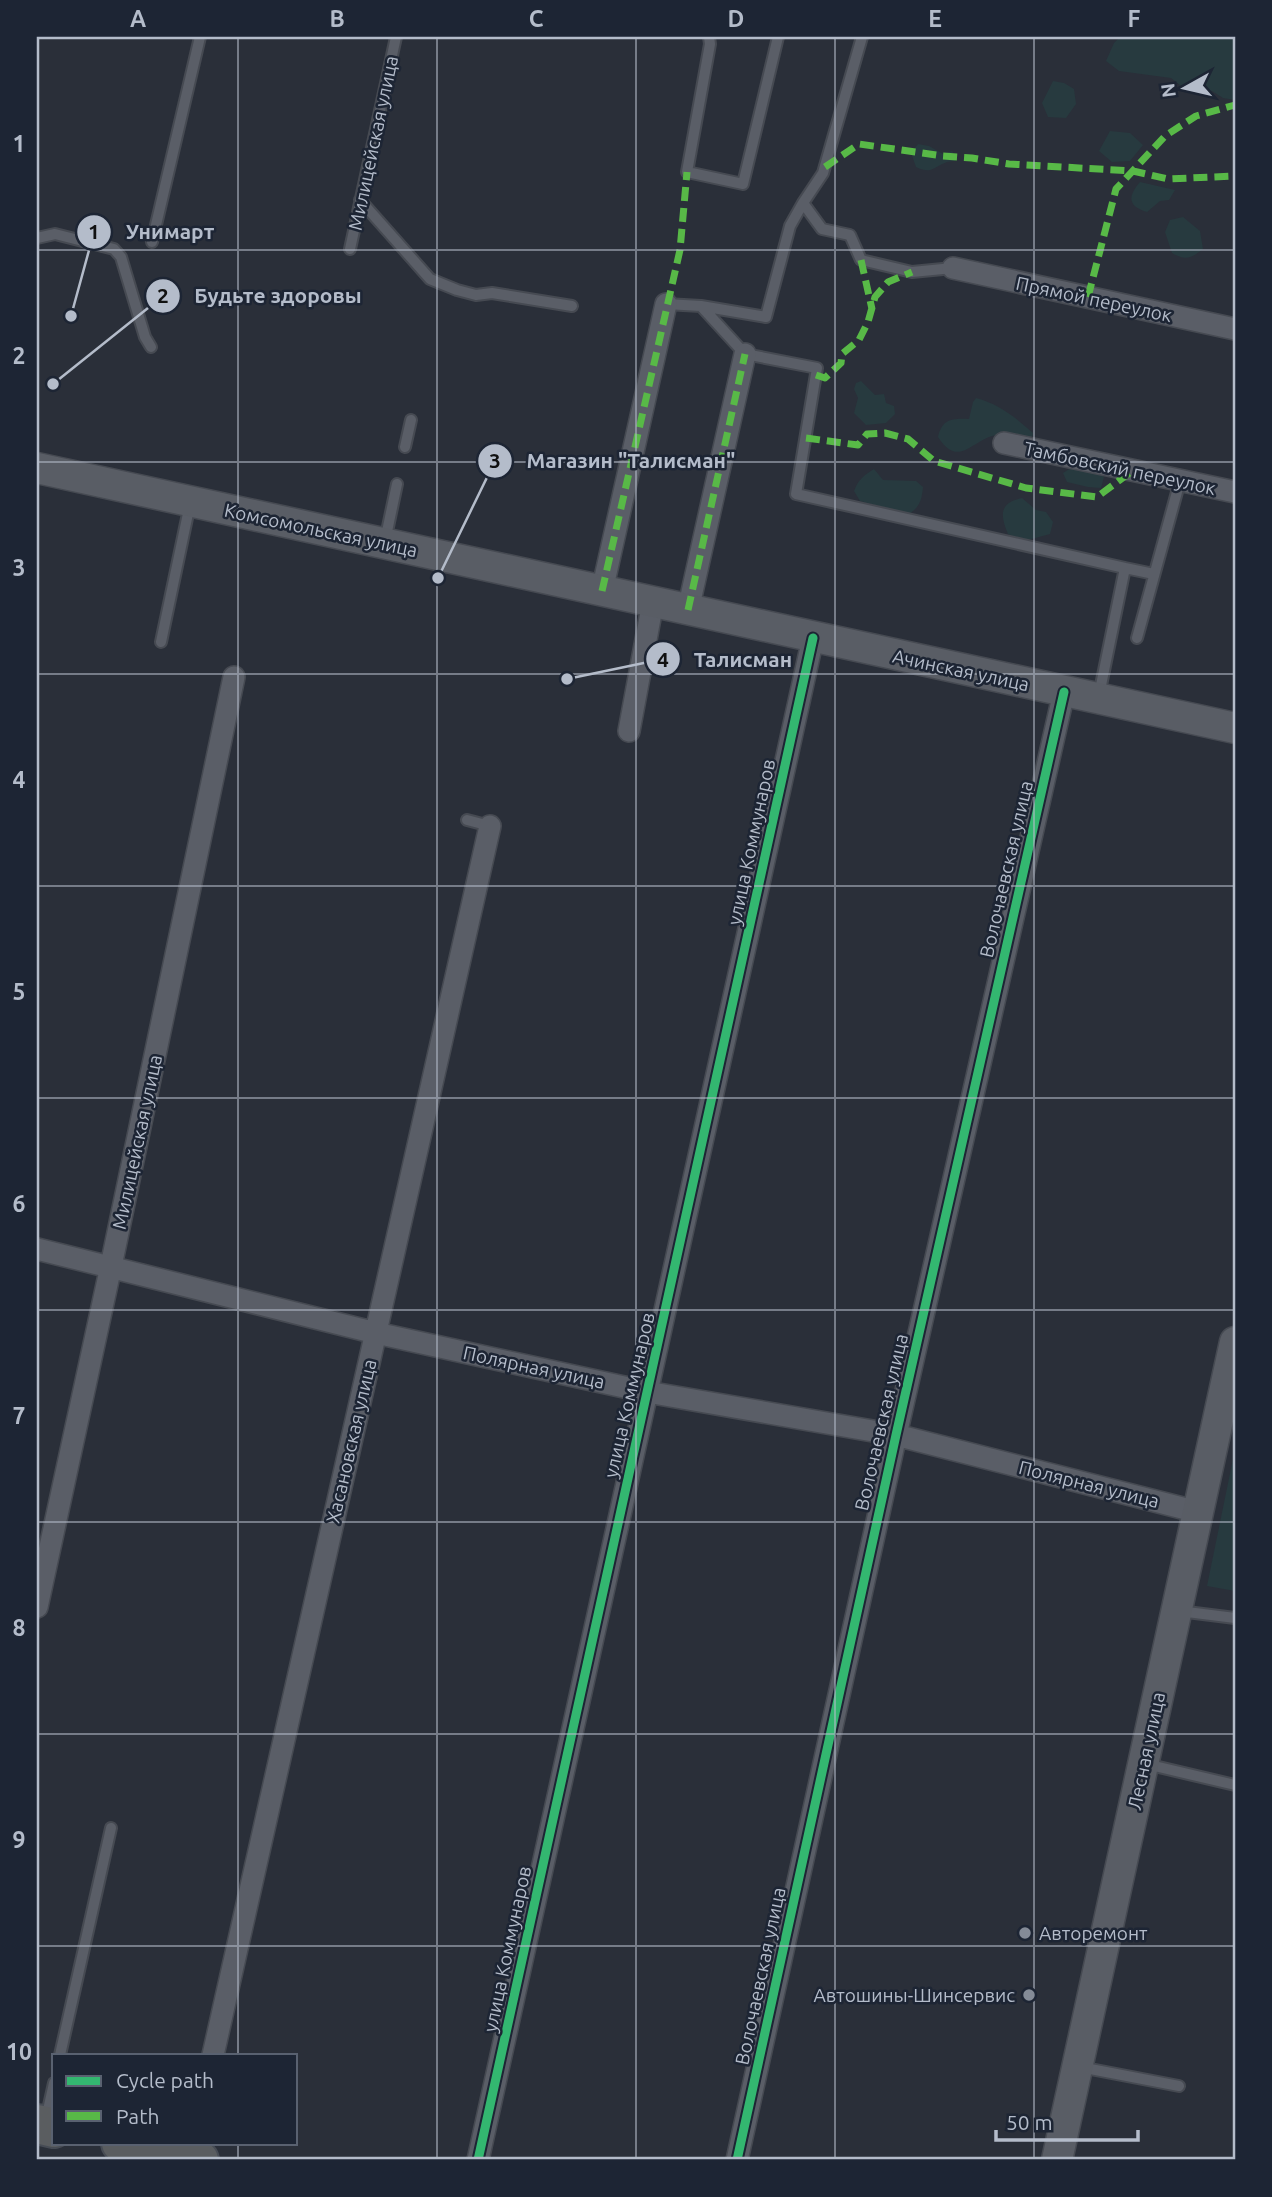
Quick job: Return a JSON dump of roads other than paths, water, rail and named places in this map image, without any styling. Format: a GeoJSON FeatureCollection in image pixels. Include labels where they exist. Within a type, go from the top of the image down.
{"type":"FeatureCollection","features":[{"type":"Feature","properties":{"kind":"highway"},"geometry":{"type":"LineString","coordinates":[[127,2144],[193,2155]]}},
{"type":"Feature","properties":{"kind":"street","name":"Прямой переулок"},"geometry":{"type":"LineString","coordinates":[[953,268],[1235,329]]}},
{"type":"Feature","properties":{"kind":"street"},"geometry":{"type":"LineString","coordinates":[[602,591],[666,304]]}},
{"type":"Feature","properties":{"kind":"street"},"geometry":{"type":"LineString","coordinates":[[688,610],[745,354]]}},
{"type":"Feature","properties":{"kind":"street","name":"Тамбовский переулок"},"geometry":{"type":"LineString","coordinates":[[1004,443],[1235,492]]}},
{"type":"Feature","properties":{"kind":"street","name":"Комсомольская улица"},"geometry":{"type":"LineString","coordinates":[[37,468],[688,610]]}},
{"type":"Feature","properties":{"kind":"street"},"geometry":{"type":"LineString","coordinates":[[629,731],[653,602]]}},
{"type":"Feature","properties":{"kind":"street","name":"Ачинская улица"},"geometry":{"type":"LineString","coordinates":[[688,610],[1235,728]]}},
{"type":"Feature","properties":{"kind":"street","name":"улица Коммунаров"},"geometry":{"type":"LineString","coordinates":[[478,2160],[813,638]]}},
{"type":"Feature","properties":{"kind":"street","name":"Милицейская улица"},"geometry":{"type":"LineString","coordinates":[[37,1607],[234,677]]}},
{"type":"Feature","properties":{"kind":"street","name":"Волочаевская улица"},"geometry":{"type":"LineString","coordinates":[[737,2160],[1063,692]]}},
{"type":"Feature","properties":{"kind":"street","name":"Хасановская улица"},"geometry":{"type":"LineString","coordinates":[[213,2054],[490,826]]}},
{"type":"Feature","properties":{"kind":"street","name":"Полярная улица"},"geometry":{"type":"LineString","coordinates":[[37,1249],[376,1333],[647,1392],[896,1435],[1198,1512]]}},
{"type":"Feature","properties":{"kind":"street","name":"Лесная улица"},"geometry":{"type":"LineString","coordinates":[[1057,2160],[1235,1342]]}},
{"type":"Feature","properties":{"kind":"lane"},"geometry":{"type":"LineString","coordinates":[[152,242],[200,37]]}},
{"type":"Feature","properties":{"kind":"lane","name":"Милицейская улица"},"geometry":{"type":"LineString","coordinates":[[350,249],[396,37]]}},
{"type":"Feature","properties":{"kind":"lane"},"geometry":{"type":"LineString","coordinates":[[709,37],[710,44],[687,172],[743,184],[778,37]]}},
{"type":"Feature","properties":{"kind":"lane"},"geometry":{"type":"LineString","coordinates":[[666,304],[701,306],[766,317],[790,226],[823,173],[862,37]]}},
{"type":"Feature","properties":{"kind":"lane"},"geometry":{"type":"LineString","coordinates":[[360,200],[430,279],[476,295],[492,293],[572,306]]}},
{"type":"Feature","properties":{"kind":"lane"},"geometry":{"type":"LineString","coordinates":[[803,203],[822,229],[850,235],[861,260],[912,272],[953,268]]}},
{"type":"Feature","properties":{"kind":"lane"},"geometry":{"type":"LineString","coordinates":[[37,238],[55,234],[114,249],[121,257],[145,337],[151,346]]}},
{"type":"Feature","properties":{"kind":"lane"},"geometry":{"type":"LineString","coordinates":[[701,306],[745,354],[817,368],[796,494],[1154,574]]}},
{"type":"Feature","properties":{"kind":"lane"},"geometry":{"type":"LineString","coordinates":[[405,447],[411,420]]}},
{"type":"Feature","properties":{"kind":"lane"},"geometry":{"type":"LineString","coordinates":[[1137,638],[1180,481]]}},
{"type":"Feature","properties":{"kind":"lane"},"geometry":{"type":"LineString","coordinates":[[384,544],[397,484]]}},
{"type":"Feature","properties":{"kind":"lane"},"geometry":{"type":"LineString","coordinates":[[161,642],[190,502]]}},
{"type":"Feature","properties":{"kind":"lane"},"geometry":{"type":"LineString","coordinates":[[1098,699],[1125,568]]}},
{"type":"Feature","properties":{"kind":"lane"},"geometry":{"type":"LineString","coordinates":[[467,820],[490,826]]}},
{"type":"Feature","properties":{"kind":"lane"},"geometry":{"type":"LineString","coordinates":[[1177,1611],[1235,1618]]}},
{"type":"Feature","properties":{"kind":"lane"},"geometry":{"type":"LineString","coordinates":[[1143,1763],[1235,1785]]}},
{"type":"Feature","properties":{"kind":"lane"},"geometry":{"type":"LineString","coordinates":[[61,2054],[111,1828]]}},
{"type":"Feature","properties":{"kind":"lane"},"geometry":{"type":"LineString","coordinates":[[1077,2067],[1179,2087]]}},
{"type":"Feature","properties":{"kind":"lane"},"geometry":{"type":"LineString","coordinates":[[45,2126],[52,2093]]}},
{"type":"Feature","properties":{"kind":"place","name":"Унимарт"},"geometry":{"type":"Point","coordinates":[71,316]}},
{"type":"Feature","properties":{"kind":"place","name":"Будьте здоровы"},"geometry":{"type":"Point","coordinates":[53,384]}},
{"type":"Feature","properties":{"kind":"place","name":"Магазин \"Талисман\""},"geometry":{"type":"Point","coordinates":[438,578]}},
{"type":"Feature","properties":{"kind":"place","name":"Талисман"},"geometry":{"type":"Point","coordinates":[567,679]}},
{"type":"Feature","properties":{"kind":"place","name":"Авторемонт"},"geometry":{"type":"Point","coordinates":[1025,1933]}},
{"type":"Feature","properties":{"kind":"place","name":"Автошины-Шинсервис"},"geometry":{"type":"Point","coordinates":[1029,1995]}}]}
